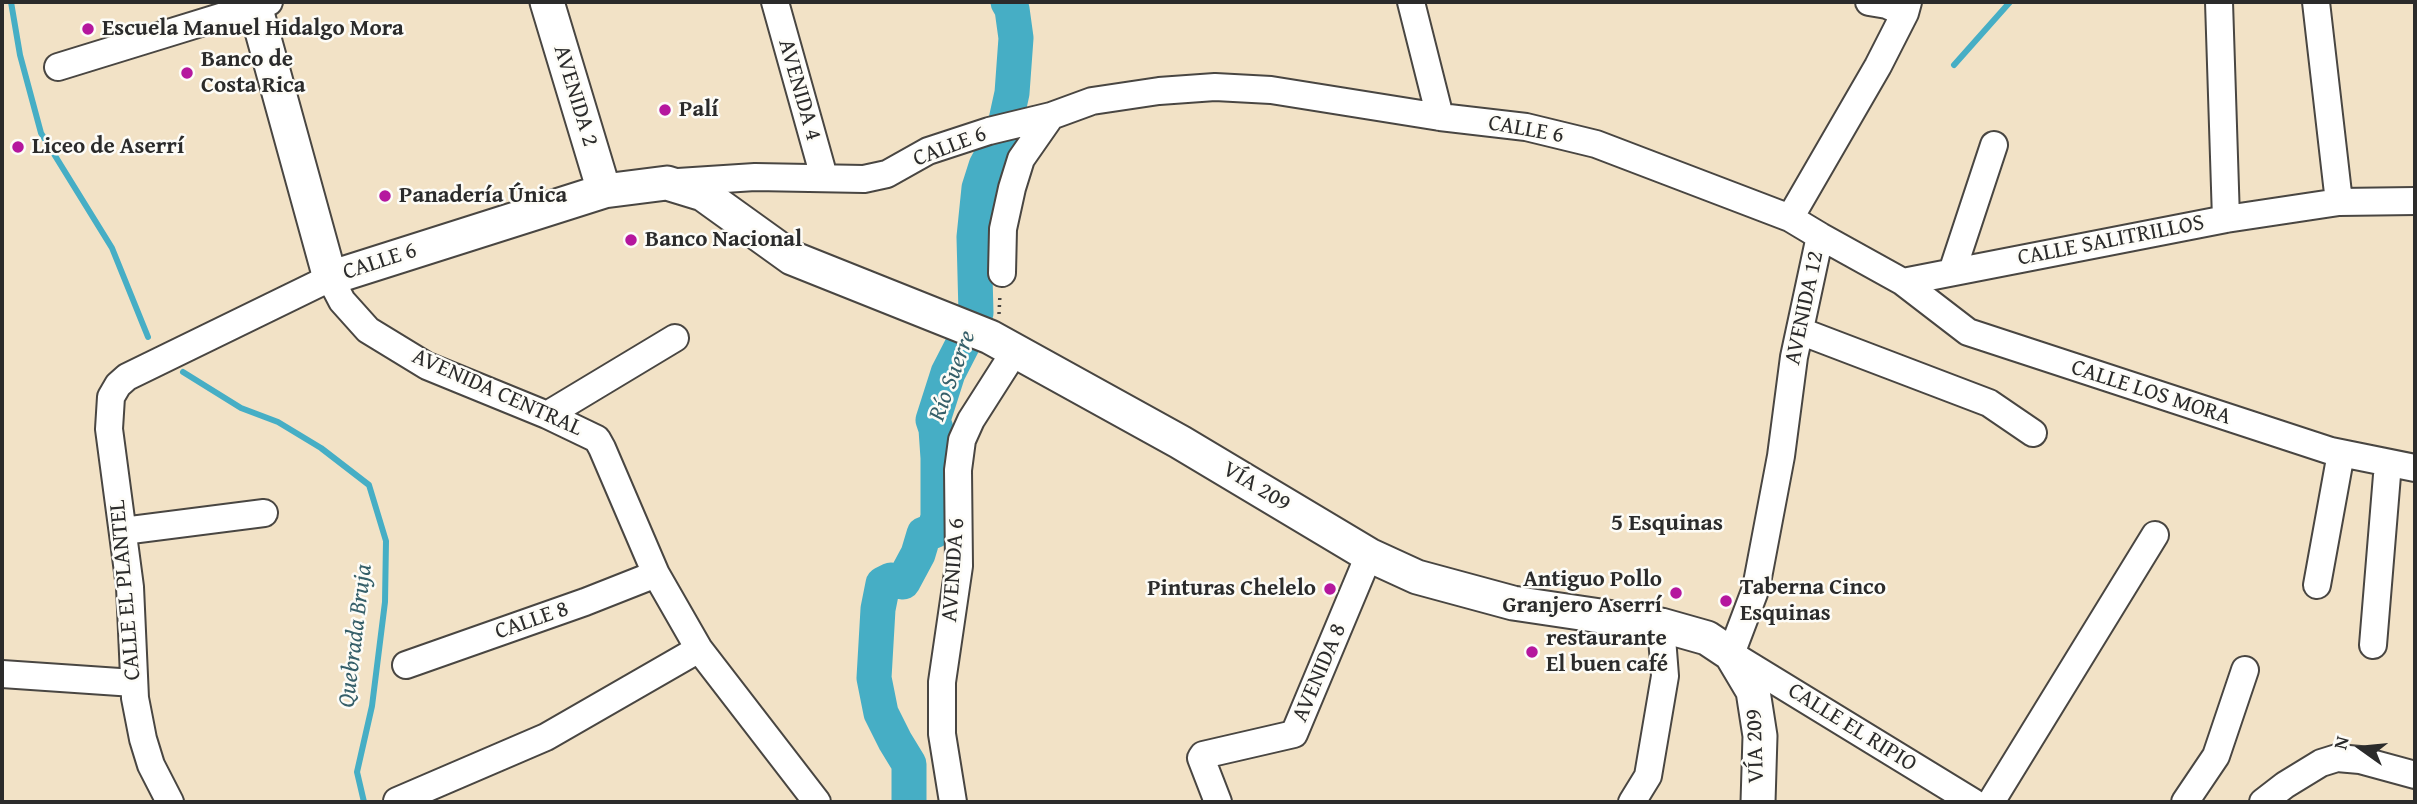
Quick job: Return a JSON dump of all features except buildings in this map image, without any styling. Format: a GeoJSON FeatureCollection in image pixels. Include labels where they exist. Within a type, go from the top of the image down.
{"type":"FeatureCollection","features":[{"type":"Feature","properties":{"kind":"main road","name":"AVENIDA 2"},"geometry":{"type":"LineString","coordinates":[[547,2],[604,191]]}},
{"type":"Feature","properties":{"kind":"main road","name":"AVENIDA CENTRAL"},"geometry":{"type":"LineString","coordinates":[[260,3],[330,278]]}},
{"type":"Feature","properties":{"kind":"main road","name":"CALLE 6"},"geometry":{"type":"LineString","coordinates":[[330,278],[604,191],[667,183]]}},
{"type":"Feature","properties":{"kind":"main road","name":"VÍA 209"},"geometry":{"type":"LineString","coordinates":[[667,183],[703,194],[792,258],[948,319],[998,342],[1180,442],[1369,555],[1417,577],[1513,603],[1661,625],[1707,638],[1731,653],[1753,691],[1760,736],[1758,802]]}},
{"type":"Feature","properties":{"kind":"street","name":"AVENIDA 4"},"geometry":{"type":"LineString","coordinates":[[775,2],[824,177]]}},
{"type":"Feature","properties":{"kind":"street"},"geometry":{"type":"LineString","coordinates":[[1411,2],[1440,117]]}},
{"type":"Feature","properties":{"kind":"street"},"geometry":{"type":"LineString","coordinates":[[1869,2],[1907,7]]}},
{"type":"Feature","properties":{"kind":"street"},"geometry":{"type":"LineString","coordinates":[[2220,2],[2226,219]]}},
{"type":"Feature","properties":{"kind":"street"},"geometry":{"type":"LineString","coordinates":[[2316,2],[2339,202]]}},
{"type":"Feature","properties":{"kind":"street"},"geometry":{"type":"LineString","coordinates":[[58,67],[260,3]]}},
{"type":"Feature","properties":{"kind":"street","name":"AVENIDA 12"},"geometry":{"type":"LineString","coordinates":[[1731,653],[1756,588],[1781,456],[1794,357],[1820,236],[1790,218],[1878,66],[1907,7]]}},
{"type":"Feature","properties":{"kind":"street","name":"CALLE 6"},"geometry":{"type":"LineString","coordinates":[[667,183],[755,177],[864,179],[887,174],[928,151],[989,131],[1051,116],[1091,101],[1159,91],[1215,87],[1271,90],[1440,117],[1526,127],[1596,145],[1790,218]]}},
{"type":"Feature","properties":{"kind":"street"},"geometry":{"type":"LineString","coordinates":[[1002,273],[1003,229],[1021,159],[1051,116]]}},
{"type":"Feature","properties":{"kind":"street"},"geometry":{"type":"LineString","coordinates":[[1952,272],[1994,145]]}},
{"type":"Feature","properties":{"kind":"street","name":"CALLE SALITRILLOS"},"geometry":{"type":"LineString","coordinates":[[1903,282],[2226,219],[2339,202],[2415,201]]}},
{"type":"Feature","properties":{"kind":"street"},"geometry":{"type":"LineString","coordinates":[[1820,236],[1903,282]]}},
{"type":"Feature","properties":{"kind":"street","name":"CALLE 6"},"geometry":{"type":"LineString","coordinates":[[127,377],[330,278]]}},
{"type":"Feature","properties":{"kind":"street","name":"AVENIDA CENTRAL"},"geometry":{"type":"LineString","coordinates":[[330,278],[342,301],[368,330],[427,366],[590,435],[602,448],[656,574],[698,649],[817,802]]}},
{"type":"Feature","properties":{"kind":"street","name":"CALLE LOS MORA"},"geometry":{"type":"LineString","coordinates":[[1903,282],[1968,332],[2341,453],[2415,468]]}},
{"type":"Feature","properties":{"kind":"street"},"geometry":{"type":"LineString","coordinates":[[1800,331],[1989,403],[2032,433]]}},
{"type":"Feature","properties":{"kind":"street"},"geometry":{"type":"LineString","coordinates":[[547,415],[675,338]]}},
{"type":"Feature","properties":{"kind":"street","name":"AVENIDA 6"},"geometry":{"type":"LineString","coordinates":[[953,802],[942,734],[942,682],[960,566],[958,470],[961,440],[971,420],[998,342]]}},
{"type":"Feature","properties":{"kind":"street","name":"CALLE EL PLANTEL"},"geometry":{"type":"LineString","coordinates":[[127,377],[111,397],[109,412],[130,587],[134,683],[143,739],[159,782],[170,802]]}},
{"type":"Feature","properties":{"kind":"street"},"geometry":{"type":"LineString","coordinates":[[2318,585],[2341,453]]}},
{"type":"Feature","properties":{"kind":"street"},"geometry":{"type":"LineString","coordinates":[[2374,645],[2388,463]]}},
{"type":"Feature","properties":{"kind":"street"},"geometry":{"type":"LineString","coordinates":[[123,531],[264,513]]}},
{"type":"Feature","properties":{"kind":"street"},"geometry":{"type":"LineString","coordinates":[[1991,802],[2155,535]]}},
{"type":"Feature","properties":{"kind":"street","name":"AVENIDA 8"},"geometry":{"type":"LineString","coordinates":[[1218,802],[1200,758],[1203,755],[1294,734],[1369,555]]}},
{"type":"Feature","properties":{"kind":"street","name":"CALLE 8"},"geometry":{"type":"LineString","coordinates":[[406,664],[585,602],[656,574]]}},
{"type":"Feature","properties":{"kind":"street"},"geometry":{"type":"LineString","coordinates":[[1632,802],[1648,776],[1665,676],[1661,625]]}},
{"type":"Feature","properties":{"kind":"street"},"geometry":{"type":"LineString","coordinates":[[397,801],[546,737],[698,649]]}},
{"type":"Feature","properties":{"kind":"street","name":"CALLE EL RIPIO"},"geometry":{"type":"LineString","coordinates":[[1731,653],[1973,802]]}},
{"type":"Feature","properties":{"kind":"street"},"geometry":{"type":"LineString","coordinates":[[2185,802],[2216,757],[2245,670]]}},
{"type":"Feature","properties":{"kind":"street"},"geometry":{"type":"LineString","coordinates":[[2,674],[134,683]]}},
{"type":"Feature","properties":{"kind":"street"},"geometry":{"type":"LineString","coordinates":[[2263,802],[2321,763],[2337,758],[2360,760],[2415,775]]}},
{"type":"Feature","properties":{"kind":"path"},"geometry":{"type":"LineString","coordinates":[[998,342],[1002,273]]}},
{"type":"Feature","properties":{"kind":"waterway","name":"Quebrada Bruja"},"geometry":{"type":"LineString","coordinates":[[11,2],[20,55],[41,133],[112,248],[148,337]]}},
{"type":"Feature","properties":{"kind":"waterway","name":"Río Suerre"},"geometry":{"type":"LineString","coordinates":[[909,802],[909,764],[881,713],[874,678],[878,609],[883,584],[891,580],[903,582],[918,554],[924,534],[934,531],[938,517],[938,458],[933,420],[948,373],[976,313],[974,237],[979,188],[986,166],[1003,134],[1012,93],[1016,38],[1012,9],[1008,2]]}},
{"type":"Feature","properties":{"kind":"waterway"},"geometry":{"type":"LineString","coordinates":[[1954,65],[2010,2]]}},
{"type":"Feature","properties":{"kind":"waterway","name":"Quebrada Bruja"},"geometry":{"type":"LineString","coordinates":[[183,372],[241,408],[278,422],[321,448],[369,485],[386,541],[385,602],[372,706],[357,772],[364,802]]}},
{"type":"Feature","properties":{"kind":"place","name":"Escuela Manuel Hidalgo Mora"},"geometry":{"type":"Point","coordinates":[88,29]}},
{"type":"Feature","properties":{"kind":"place","name":"Banco de Costa Rica"},"geometry":{"type":"Point","coordinates":[187,73]}},
{"type":"Feature","properties":{"kind":"place","name":"Palí"},"geometry":{"type":"Point","coordinates":[665,110]}},
{"type":"Feature","properties":{"kind":"place","name":"Liceo de Aserrí"},"geometry":{"type":"Point","coordinates":[18,147]}},
{"type":"Feature","properties":{"kind":"place","name":"Panadería Única"},"geometry":{"type":"Point","coordinates":[385,196]}},
{"type":"Feature","properties":{"kind":"place","name":"Banco Nacional"},"geometry":{"type":"Point","coordinates":[631,240]}},
{"type":"Feature","properties":{"kind":"place","name":"Pinturas Chelelo"},"geometry":{"type":"Point","coordinates":[1330,589]}},
{"type":"Feature","properties":{"kind":"place","name":"Antiguo Pollo Granjero Aserrí"},"geometry":{"type":"Point","coordinates":[1676,593]}},
{"type":"Feature","properties":{"kind":"place","name":"Taberna Cinco Esquinas"},"geometry":{"type":"Point","coordinates":[1726,601]}},
{"type":"Feature","properties":{"kind":"place","name":"restaurante El buen café"},"geometry":{"type":"Point","coordinates":[1532,652]}},
{"type":"Feature","properties":{"kind":"district","name":"5 Esquinas"},"geometry":{"type":"Point","coordinates":[1667,524]}}]}
